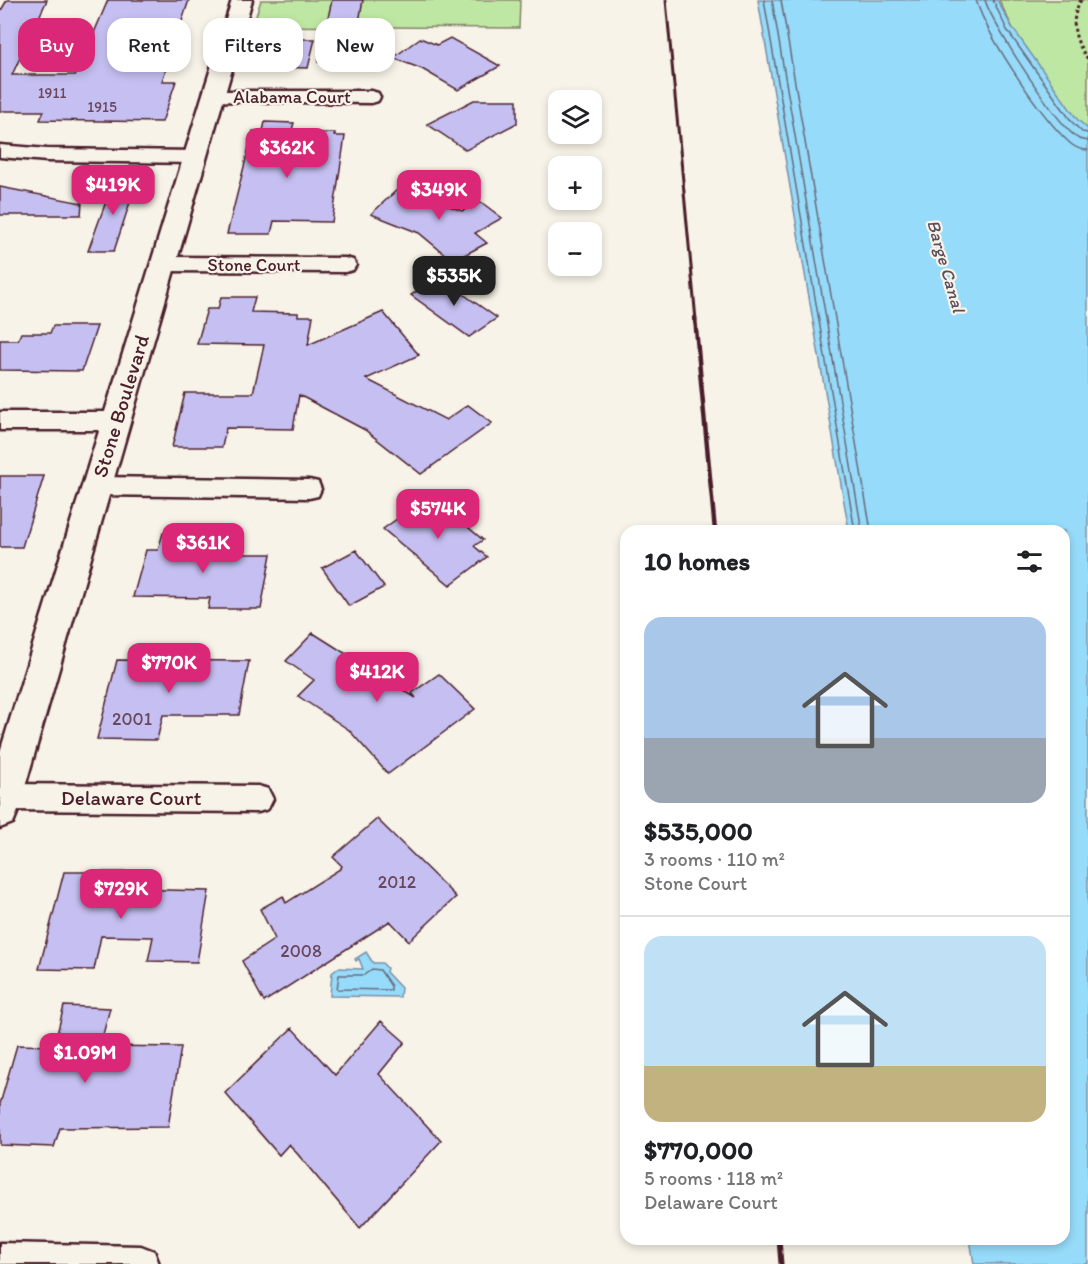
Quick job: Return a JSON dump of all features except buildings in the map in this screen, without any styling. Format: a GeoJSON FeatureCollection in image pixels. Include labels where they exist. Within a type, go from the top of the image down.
{"type":"FeatureCollection","features":[{"type":"Feature","properties":{"kind":"street","name":"Stone Boulevard"},"geometry":{"type":"LineString","coordinates":[[2,804],[242,0]]}},
{"type":"Feature","properties":{"kind":"street","name":"Alabama Court"},"geometry":{"type":"LineString","coordinates":[[213,97],[371,98]]}},
{"type":"Feature","properties":{"kind":"street"},"geometry":{"type":"LineString","coordinates":[[0,151],[47,155],[195,157]]}},
{"type":"Feature","properties":{"kind":"street","name":"Stone Court"},"geometry":{"type":"LineString","coordinates":[[163,264],[345,266]]}},
{"type":"Feature","properties":{"kind":"street"},"geometry":{"type":"LineString","coordinates":[[0,421],[117,421]]}},
{"type":"Feature","properties":{"kind":"street"},"geometry":{"type":"LineString","coordinates":[[97,486],[309,489]]}},
{"type":"Feature","properties":{"kind":"street","name":"Delaware Court"},"geometry":{"type":"LineString","coordinates":[[2,804],[258,799]]}},
{"type":"Feature","properties":{"kind":"street"},"geometry":{"type":"LineString","coordinates":[[0,1261],[141,1264]]}},
{"type":"Feature","properties":{"kind":"path"},"geometry":{"type":"LineString","coordinates":[[1081,0],[1074,18],[1074,33],[1079,49],[1088,59]]}},
{"type":"Feature","properties":{"kind":"green space"},"geometry":{"type":"Polygon","coordinates":[[[261,0],[520,0],[519,28],[395,27],[395,18],[315,18],[315,26],[303,26],[303,18],[255,18],[261,0]]]}},
{"type":"Feature","properties":{"kind":"green space"},"geometry":{"type":"Polygon","coordinates":[[[999,0],[1088,0],[1088,133],[1048,100],[999,0]]]}},
{"type":"Feature","properties":{"kind":"water","name":"Barge Canal"},"geometry":{"type":"Polygon","coordinates":[[[758,0],[997,0],[1012,27],[1077,119],[1088,129],[1088,1264],[974,1264],[971,1245],[1070,1245],[1070,525],[848,525],[758,0]]]}},
{"type":"Feature","properties":{"kind":"water"},"geometry":{"type":"Polygon","coordinates":[[[366,952],[373,963],[382,963],[387,968],[386,972],[401,988],[400,997],[330,996],[332,973],[338,968],[363,969],[359,959],[356,961],[355,959],[366,952]]]}},
{"type":"Feature","properties":{"kind":"railway"},"geometry":{"type":"LineString","coordinates":[[666,0],[696,320]]}},
{"type":"Feature","properties":{"kind":"railway"},"geometry":{"type":"LineString","coordinates":[[695,318],[714,525]]}},
{"type":"Feature","properties":{"kind":"railway"},"geometry":{"type":"LineString","coordinates":[[779,1245],[781,1264]]}}]}
